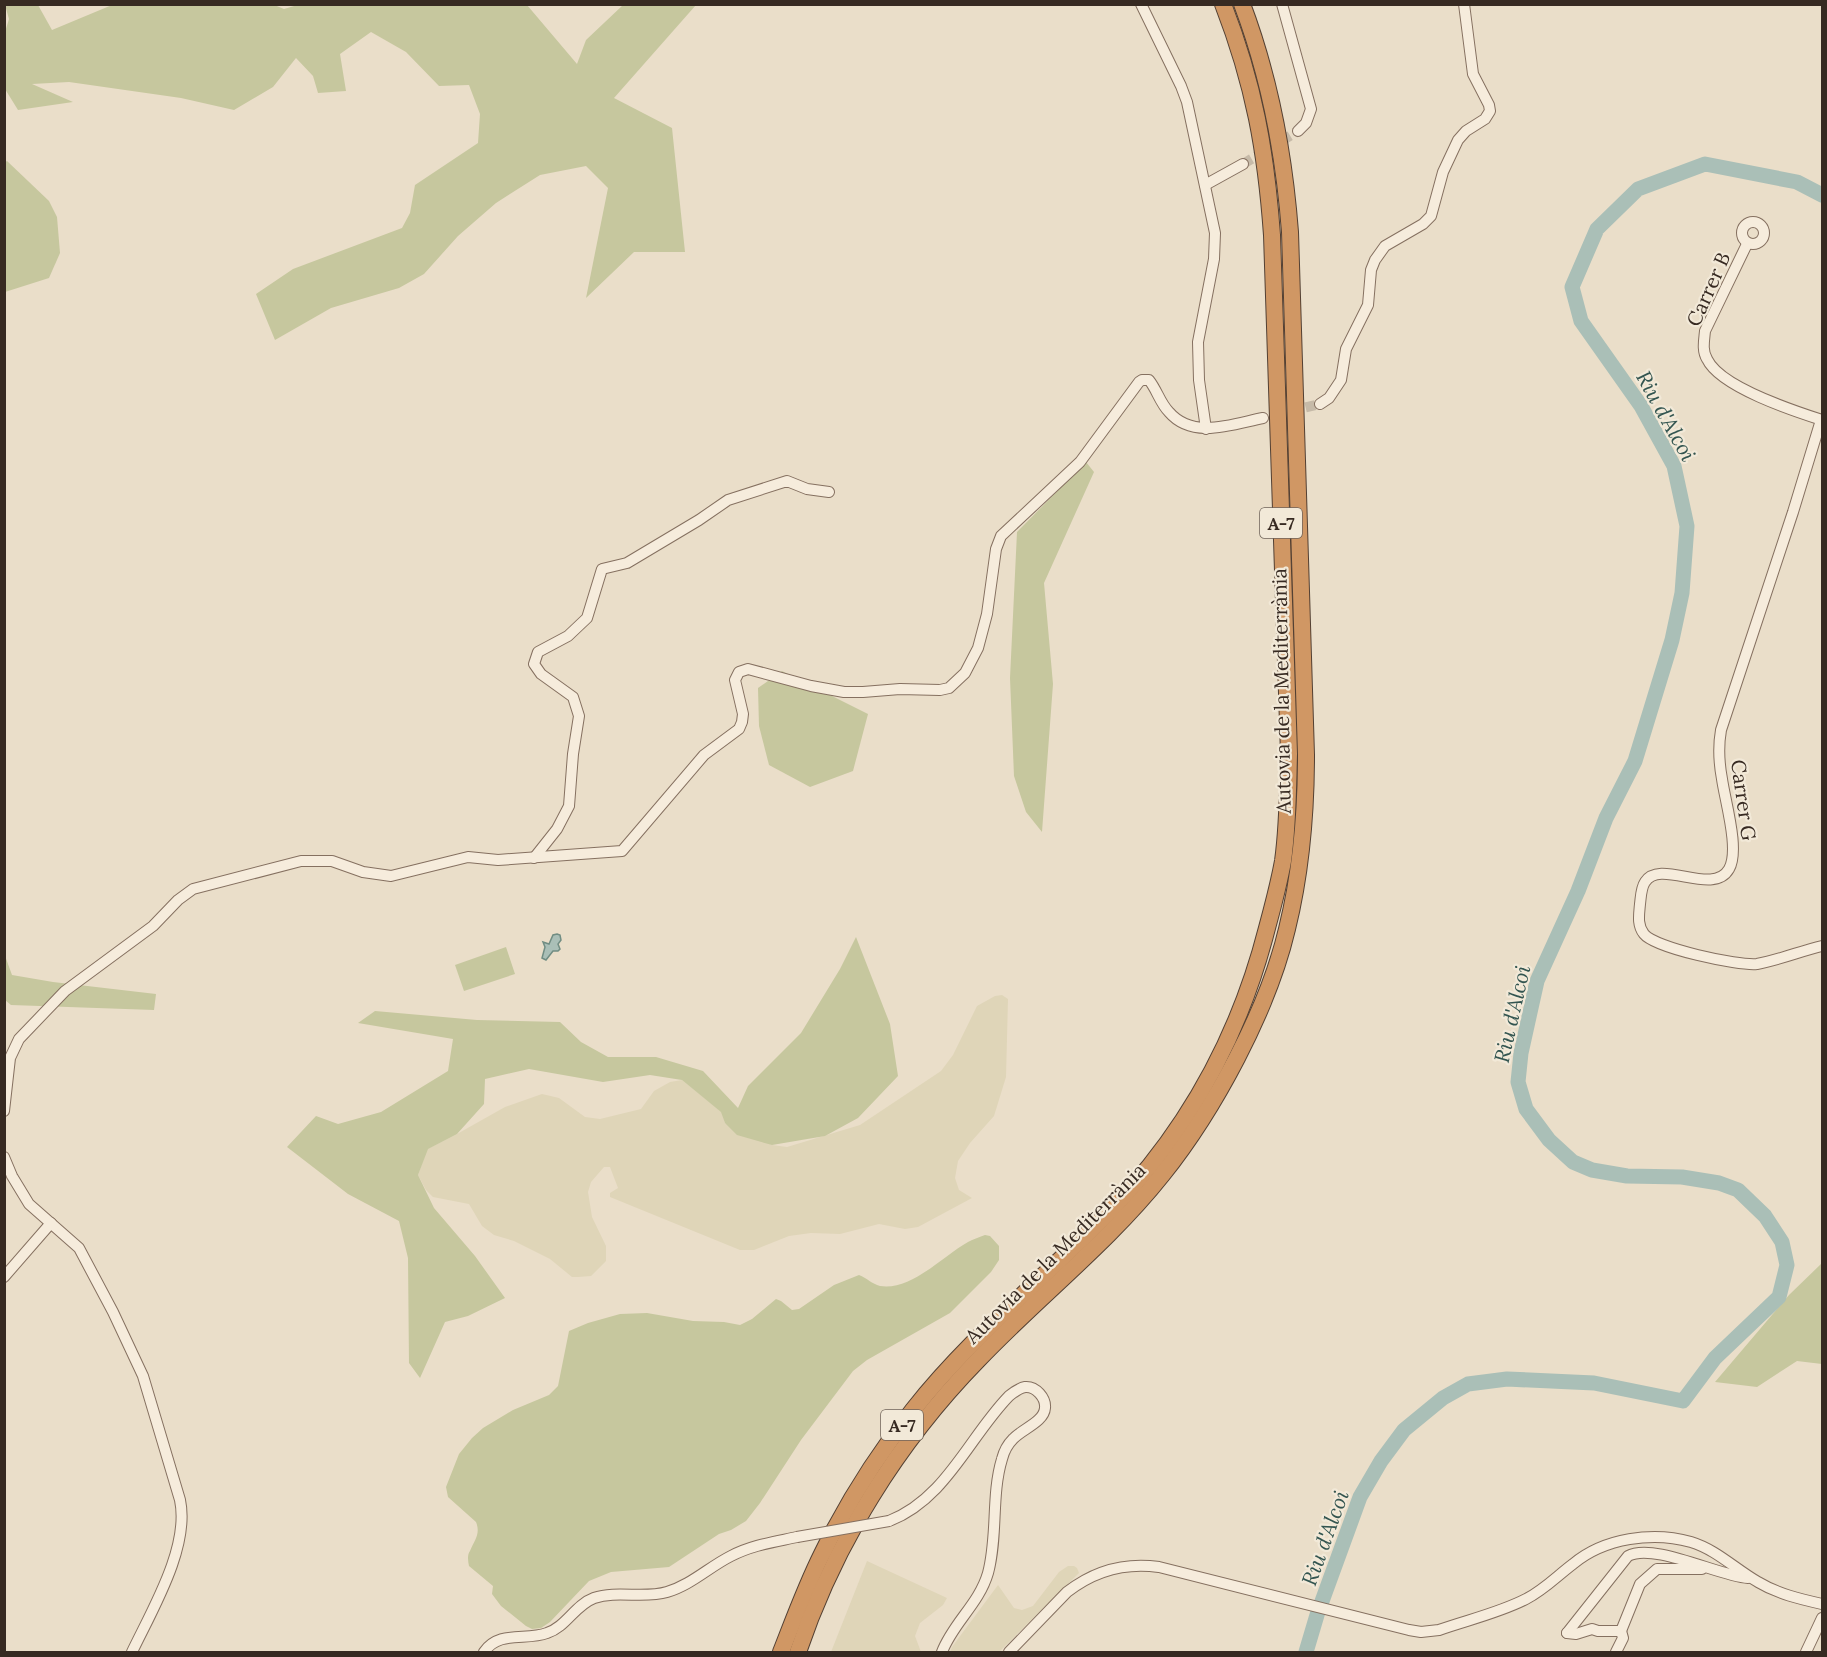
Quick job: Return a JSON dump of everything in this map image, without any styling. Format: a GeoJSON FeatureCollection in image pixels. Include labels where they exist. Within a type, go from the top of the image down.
{"type":"FeatureCollection","features":[{"type":"Feature","properties":{"kind":"highway","name":"Autovia de la Mediterrània"},"geometry":{"type":"LineString","coordinates":[[798,1653],[833,1565],[868,1500],[903,1449],[933,1410],[978,1360],[1137,1204],[1174,1159],[1206,1113],[1236,1043],[1243,1008],[1258,964],[1279,883],[1285,840],[1289,754],[1271,214],[1256,106],[1242,55],[1223,4]]}},
{"type":"Feature","properties":{"kind":"highway","name":"Autovia de la Mediterrània"},"geometry":{"type":"LineString","coordinates":[[781,1653],[821,1554],[846,1509],[885,1448],[943,1375],[1136,1183],[1177,1130],[1236,1043],[1264,996],[1287,932],[1302,841],[1306,755],[1289,215],[1274,109],[1242,4]]}},
{"type":"Feature","properties":{"kind":"street"},"geometry":{"type":"LineString","coordinates":[[1141,4],[1181,86],[1191,115],[1216,241],[1198,342],[1199,380],[1206,429]]}},
{"type":"Feature","properties":{"kind":"street"},"geometry":{"type":"LineString","coordinates":[[1282,4],[1311,109],[1306,123],[1298,131]]}},
{"type":"Feature","properties":{"kind":"street"},"geometry":{"type":"LineString","coordinates":[[1320,404],[1329,398],[1341,380],[1346,349],[1368,305],[1371,270],[1375,260],[1385,246],[1423,224],[1431,216],[1443,172],[1458,140],[1466,131],[1485,118],[1490,111],[1490,105],[1473,74],[1464,4]]}},
{"type":"Feature","properties":{"kind":"street"},"geometry":{"type":"LineString","coordinates":[[1205,185],[1243,164]]}},
{"type":"Feature","properties":{"kind":"street","name":"Carrer B"},"geometry":{"type":"LineString","coordinates":[[1748,244],[1705,332],[1706,359],[1713,368],[1737,387],[1822,420]]}},
{"type":"Feature","properties":{"kind":"street"},"geometry":{"type":"LineString","coordinates":[[4,1111],[10,1058],[19,1039],[65,991],[153,926],[178,900],[193,889],[301,861],[332,861],[363,872],[391,876],[468,857],[498,860],[534,858],[613,852],[626,848],[644,823],[704,755],[739,729],[743,714],[735,680],[739,672],[744,670],[765,672],[811,686],[852,693],[949,688],[965,673],[978,648],[987,614],[996,549],[1000,536],[1080,462],[1139,382],[1145,380],[1151,383],[1169,413],[1180,422],[1196,428],[1206,429],[1263,418]]}},
{"type":"Feature","properties":{"kind":"street","name":"Carrer G"},"geometry":{"type":"LineString","coordinates":[[1822,420],[1721,730],[1720,766],[1733,845],[1729,869],[1722,876],[1714,879],[1653,875],[1644,884],[1638,916],[1643,931],[1653,941],[1733,963],[1757,963],[1822,946]]}},
{"type":"Feature","properties":{"kind":"street"},"geometry":{"type":"LineString","coordinates":[[534,858],[557,829],[569,806],[579,716],[573,697],[541,674],[534,664],[538,652],[568,636],[587,618],[602,569],[627,563],[728,500],[787,481],[807,489],[829,492]]}},
{"type":"Feature","properties":{"kind":"street"},"geometry":{"type":"LineString","coordinates":[[4,1156],[12,1176],[29,1204],[79,1248],[127,1339],[146,1385],[181,1505],[182,1529],[175,1558],[132,1653]]}},
{"type":"Feature","properties":{"kind":"street"},"geometry":{"type":"LineString","coordinates":[[4,1277],[51,1223]]}},
{"type":"Feature","properties":{"kind":"street"},"geometry":{"type":"LineString","coordinates":[[484,1653],[498,1640],[537,1636],[553,1630],[576,1608],[595,1598],[604,1595],[669,1592],[747,1549],[797,1537],[889,1521],[916,1508],[933,1492],[1010,1396],[1023,1387],[1029,1387],[1041,1394],[1046,1406],[1039,1419],[1011,1440],[1002,1458],[988,1573],[976,1600],[950,1636],[942,1653]]}},
{"type":"Feature","properties":{"kind":"street"},"geometry":{"type":"LineString","coordinates":[[1009,1653],[1067,1592],[1092,1575],[1120,1567],[1140,1565],[1159,1567],[1415,1631],[1439,1630],[1527,1599],[1592,1552],[1611,1544],[1642,1538],[1671,1538],[1712,1551],[1751,1578],[1780,1593],[1822,1604]]}},
{"type":"Feature","properties":{"kind":"street"},"geometry":{"type":"LineString","coordinates":[[1621,1631],[1592,1629],[1576,1634],[1567,1633],[1628,1557],[1643,1552],[1751,1578]]}},
{"type":"Feature","properties":{"kind":"street"},"geometry":{"type":"LineString","coordinates":[[1616,1653],[1623,1638],[1621,1631],[1640,1584],[1658,1569],[1714,1569]]}},
{"type":"Feature","properties":{"kind":"street"},"geometry":{"type":"LineString","coordinates":[[1806,1653],[1822,1618]]}},
{"type":"Feature","properties":{"kind":"shaded area"},"geometry":{"type":"Polygon","coordinates":[[[553,935],[560,935],[561,940],[558,944],[560,949],[553,951],[546,960],[542,958],[545,947],[543,942],[549,944],[553,935]]]}},
{"type":"Feature","properties":{"kind":"shaded area"},"geometry":{"type":"Polygon","coordinates":[[[1002,995],[1008,999],[1006,1077],[994,1116],[970,1143],[958,1161],[955,1178],[959,1190],[972,1198],[918,1227],[905,1229],[879,1224],[840,1234],[811,1233],[789,1236],[754,1250],[740,1250],[610,1197],[610,1193],[618,1188],[610,1167],[604,1167],[591,1182],[588,1192],[592,1217],[606,1246],[606,1261],[591,1276],[572,1277],[550,1259],[514,1241],[494,1235],[482,1226],[469,1204],[433,1197],[426,1190],[418,1175],[427,1149],[505,1107],[542,1094],[559,1098],[585,1117],[600,1119],[641,1109],[654,1091],[670,1082],[682,1080],[722,1112],[725,1123],[772,1145],[787,1147],[860,1125],[941,1071],[953,1055],[977,1006],[995,996],[1002,995]]]}},
{"type":"Feature","properties":{"kind":"shaded area"},"geometry":{"type":"Polygon","coordinates":[[[867,1561],[947,1598],[943,1605],[920,1623],[915,1636],[921,1652],[831,1652],[867,1561]]]}},
{"type":"Feature","properties":{"kind":"shaded area"},"geometry":{"type":"Polygon","coordinates":[[[1068,1566],[1074,1566],[1079,1573],[999,1652],[950,1652],[998,1585],[1014,1608],[1022,1610],[1033,1606],[1059,1572],[1068,1566]]]}},
{"type":"Feature","properties":{"kind":"green space"},"geometry":{"type":"Polygon","coordinates":[[[272,4],[284,9],[301,4],[527,5],[577,64],[586,40],[623,5],[696,5],[614,98],[672,128],[685,252],[634,252],[586,298],[608,188],[586,166],[540,175],[496,203],[458,236],[424,274],[399,288],[331,308],[275,340],[256,294],[293,269],[402,228],[410,213],[415,185],[478,143],[480,114],[469,85],[439,86],[406,52],[371,32],[340,54],[346,91],[318,93],[313,76],[296,58],[273,87],[234,110],[181,98],[69,82],[32,84],[73,102],[18,110],[5,89],[5,32],[9,19],[5,5],[38,5],[52,30],[112,5],[272,4]]]}},
{"type":"Feature","properties":{"kind":"green space"},"geometry":{"type":"Polygon","coordinates":[[[7,161],[49,201],[57,217],[60,253],[49,278],[5,292],[4,163],[7,161]]]}},
{"type":"Feature","properties":{"kind":"green space"},"geometry":{"type":"Polygon","coordinates":[[[1086,462],[1094,472],[1044,583],[1053,684],[1042,832],[1026,812],[1014,776],[1010,678],[1017,532],[1086,462]]]}},
{"type":"Feature","properties":{"kind":"green space"},"geometry":{"type":"Polygon","coordinates":[[[782,671],[868,714],[853,771],[810,787],[769,765],[759,726],[758,688],[782,671]]]}},
{"type":"Feature","properties":{"kind":"green space"},"geometry":{"type":"Polygon","coordinates":[[[856,937],[890,1024],[898,1076],[858,1118],[825,1136],[772,1145],[737,1135],[725,1123],[721,1112],[682,1080],[650,1075],[603,1082],[529,1069],[485,1079],[484,1104],[457,1134],[428,1149],[418,1175],[434,1208],[475,1256],[505,1298],[468,1316],[445,1322],[420,1378],[409,1363],[408,1258],[399,1221],[348,1194],[287,1147],[316,1116],[338,1124],[381,1112],[448,1071],[453,1039],[358,1023],[375,1011],[477,1020],[560,1022],[581,1042],[608,1057],[656,1057],[703,1071],[738,1108],[748,1086],[801,1033],[840,969],[856,937]]]}},
{"type":"Feature","properties":{"kind":"green space"},"geometry":{"type":"Polygon","coordinates":[[[506,947],[515,974],[464,991],[455,965],[506,947]]]}},
{"type":"Feature","properties":{"kind":"green space"},"geometry":{"type":"Polygon","coordinates":[[[4,953],[12,975],[156,994],[154,1010],[11,1005],[5,1000],[4,953]]]}},
{"type":"Feature","properties":{"kind":"green space"},"geometry":{"type":"Polygon","coordinates":[[[985,1235],[990,1236],[999,1246],[999,1260],[991,1272],[950,1313],[867,1360],[853,1371],[801,1440],[746,1521],[719,1534],[669,1567],[611,1572],[589,1581],[550,1622],[541,1628],[532,1629],[526,1626],[501,1606],[492,1594],[493,1586],[469,1566],[468,1554],[478,1530],[476,1522],[448,1497],[446,1487],[459,1454],[483,1428],[513,1410],[549,1395],[558,1386],[569,1331],[620,1314],[647,1313],[693,1321],[740,1325],[752,1319],[776,1299],[792,1310],[799,1309],[834,1285],[859,1275],[880,1286],[903,1283],[915,1278],[968,1242],[985,1235]]]}},
{"type":"Feature","properties":{"kind":"green space"},"geometry":{"type":"Polygon","coordinates":[[[1822,1263],[1822,1364],[1797,1361],[1757,1387],[1715,1382],[1789,1295],[1822,1263]]]}},
{"type":"Feature","properties":{"kind":"waterway","name":"Riu d'Alcoi"},"geometry":{"type":"LineString","coordinates":[[1306,1652],[1360,1497],[1381,1461],[1404,1430],[1443,1398],[1468,1384],[1507,1379],[1594,1383],[1683,1401],[1715,1358],[1779,1297],[1787,1265],[1782,1242],[1765,1216],[1738,1190],[1719,1183],[1682,1177],[1627,1176],[1592,1170],[1573,1162],[1549,1140],[1526,1109],[1518,1082],[1521,1053],[1537,981],[1578,891],[1606,818],[1635,761],[1672,640],[1682,593],[1687,526],[1674,466],[1641,406],[1581,321],[1572,287],[1597,229],[1638,189],[1705,164],[1797,182],[1822,195]]}},
{"type":"Feature","properties":{"kind":"tunnel"},"geometry":{"type":"LineString","coordinates":[[1243,164],[1298,131]]}},
{"type":"Feature","properties":{"kind":"tunnel"},"geometry":{"type":"LineString","coordinates":[[1291,411],[1320,404]]}}]}
